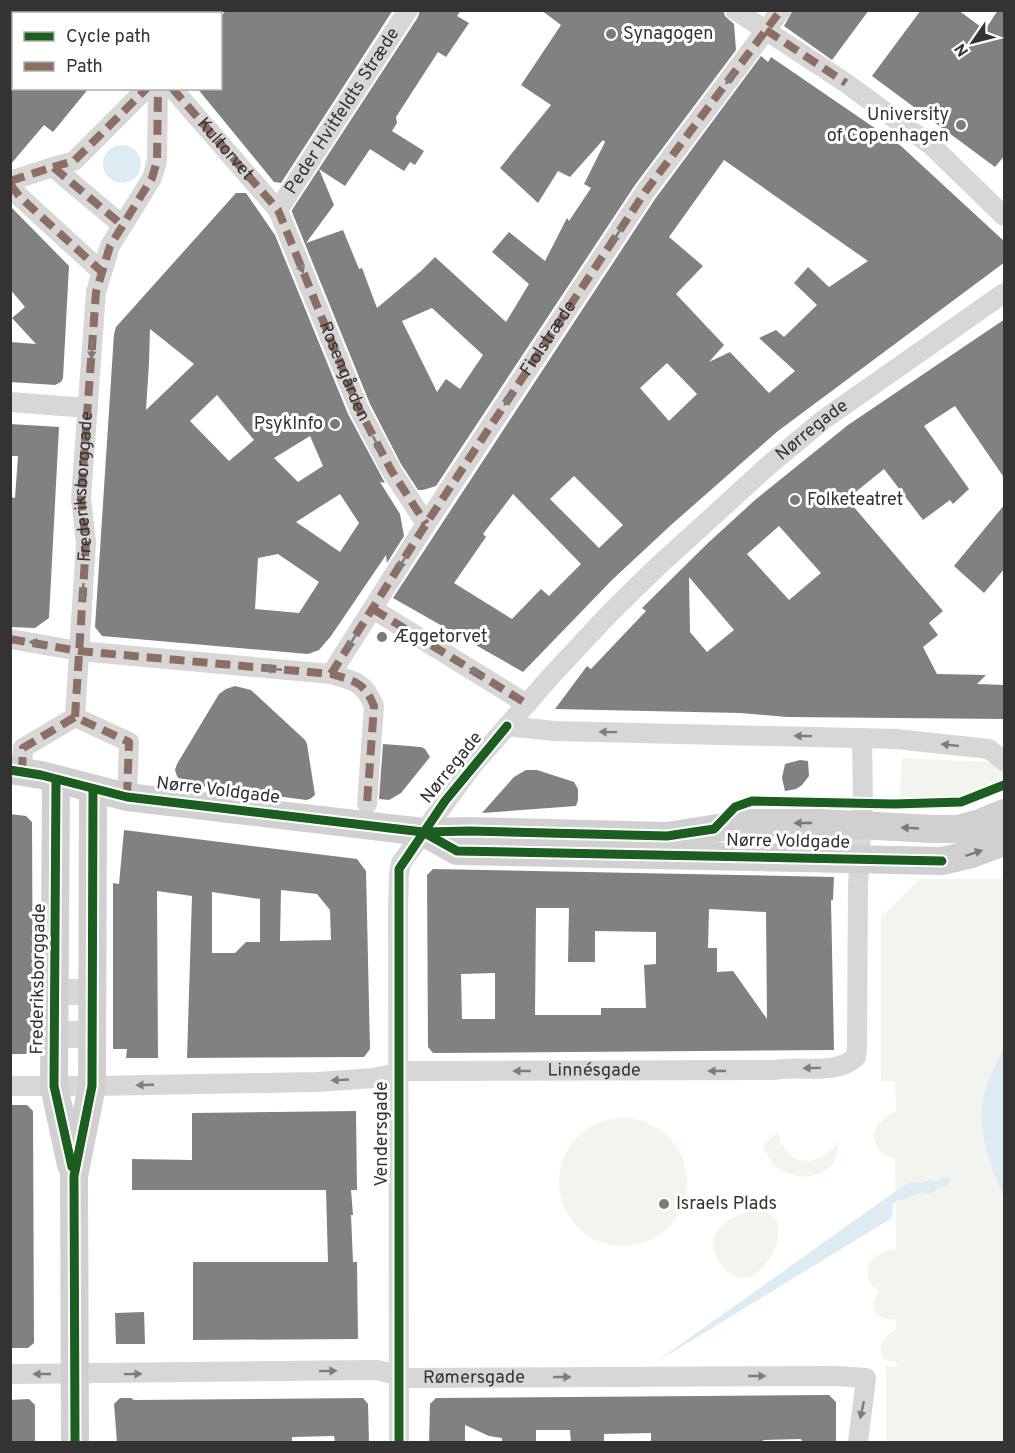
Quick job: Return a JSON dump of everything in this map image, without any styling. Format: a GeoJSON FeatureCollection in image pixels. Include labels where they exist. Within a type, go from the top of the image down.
{"type":"FeatureCollection","features":[{"type":"Feature","properties":{"kind":"street","name":"Peder Hvitfeldts Stræde"},"geometry":{"type":"LineString","coordinates":[[278,210],[408,10]]}},
{"type":"Feature","properties":{"kind":"street"},"geometry":{"type":"LineString","coordinates":[[735,10],[846,83],[932,146],[1005,216]]}},
{"type":"Feature","properties":{"kind":"street","name":"Fiolstræde"},"geometry":{"type":"LineString","coordinates":[[331,674],[426,524],[645,192],[781,10]]}},
{"type":"Feature","properties":{"kind":"street"},"geometry":{"type":"LineString","coordinates":[[145,90],[74,160],[10,182],[20,196],[102,272],[110,246],[152,178],[156,161],[158,90]]}},
{"type":"Feature","properties":{"kind":"street","name":"Kultorvet"},"geometry":{"type":"LineString","coordinates":[[174,90],[278,210]]}},
{"type":"Feature","properties":{"kind":"street"},"geometry":{"type":"LineString","coordinates":[[53,167],[122,225]]}},
{"type":"Feature","properties":{"kind":"street","name":"Rosengården"},"geometry":{"type":"LineString","coordinates":[[278,210],[359,409],[391,470],[426,524]]}},
{"type":"Feature","properties":{"kind":"street","name":"Frederiksborggade"},"geometry":{"type":"LineString","coordinates":[[75,717],[86,543],[81,498],[96,292],[102,272]]}},
{"type":"Feature","properties":{"kind":"street","name":"Nørregade"},"geometry":{"type":"LineString","coordinates":[[423,832],[465,775],[526,704],[610,613],[690,537],[769,465],[823,420],[1005,293]]}},
{"type":"Feature","properties":{"kind":"street"},"geometry":{"type":"LineString","coordinates":[[10,402],[88,408]]}},
{"type":"Feature","properties":{"kind":"street"},"geometry":{"type":"LineString","coordinates":[[373,609],[526,704]]}},
{"type":"Feature","properties":{"kind":"street"},"geometry":{"type":"LineString","coordinates":[[10,639],[79,651],[331,674],[352,680],[368,691],[374,706],[368,804]]}},
{"type":"Feature","properties":{"kind":"street"},"geometry":{"type":"LineString","coordinates":[[16,771],[23,748],[75,717],[129,742],[127,797]]}},
{"type":"Feature","properties":{"kind":"street"},"geometry":{"type":"LineString","coordinates":[[507,726],[554,731],[896,739],[989,749],[1005,761]]}},
{"type":"Feature","properties":{"kind":"street","name":"Linnésgade"},"geometry":{"type":"LineString","coordinates":[[10,1086],[318,1082],[373,1078],[407,1071],[726,1071],[836,1068],[849,1063],[856,1057],[857,1047],[862,738]]}},
{"type":"Feature","properties":{"kind":"street","name":"Nørre Voldgade"},"geometry":{"type":"LineString","coordinates":[[16,771],[127,797],[423,832],[667,836],[749,823],[958,829],[1005,813]]}},
{"type":"Feature","properties":{"kind":"street","name":"Frederiksborggade"},"geometry":{"type":"LineString","coordinates":[[56,780],[54,1086],[74,1176]]}},
{"type":"Feature","properties":{"kind":"street","name":"Frederiksborggade"},"geometry":{"type":"LineString","coordinates":[[75,1443],[74,1176],[92,1086],[93,790]]}},
{"type":"Feature","properties":{"kind":"street","name":"Nørre Voldgade"},"geometry":{"type":"LineString","coordinates":[[423,832],[457,851],[860,860],[942,861],[972,854],[1005,842]]}},
{"type":"Feature","properties":{"kind":"street","name":"Vendersgade"},"geometry":{"type":"LineString","coordinates":[[399,1443],[399,869],[423,832]]}},
{"type":"Feature","properties":{"kind":"street","name":"Rømersgade"},"geometry":{"type":"LineString","coordinates":[[10,1374],[377,1370],[409,1378],[771,1376],[866,1378],[858,1443]]}},
{"type":"Feature","properties":{"kind":"shaded area"},"geometry":{"type":"Polygon","coordinates":[[[122,145],[136,150],[141,164],[136,178],[122,183],[108,178],[103,164],[108,150],[122,145]]]}},
{"type":"Feature","properties":{"kind":"shaded area"},"geometry":{"type":"Polygon","coordinates":[[[902,758],[989,762],[1004,767],[1004,779],[960,798],[900,799],[902,758]]]}},
{"type":"Feature","properties":{"kind":"shaded area"},"geometry":{"type":"Polygon","coordinates":[[[919,879],[1004,879],[1004,1442],[886,1442],[886,1366],[897,1367],[897,1363],[885,1360],[881,1347],[886,1336],[895,1330],[896,1319],[884,1318],[876,1313],[874,1303],[879,1292],[868,1278],[867,1271],[873,1259],[879,1254],[896,1249],[895,1159],[879,1150],[874,1136],[880,1122],[896,1112],[895,1081],[881,1081],[881,917],[919,879]]]}},
{"type":"Feature","properties":{"kind":"shaded area"},"geometry":{"type":"Polygon","coordinates":[[[1004,1048],[1004,1197],[986,1150],[982,1111],[987,1086],[1004,1048]]]}},
{"type":"Feature","properties":{"kind":"shaded area"},"geometry":{"type":"Polygon","coordinates":[[[623,1118],[648,1122],[669,1136],[683,1157],[687,1182],[683,1207],[669,1228],[648,1242],[623,1246],[598,1242],[577,1228],[563,1207],[559,1182],[563,1157],[577,1136],[598,1122],[623,1118]]]}},
{"type":"Feature","properties":{"kind":"shaded area"},"geometry":{"type":"Polygon","coordinates":[[[778,1132],[783,1146],[796,1159],[803,1161],[819,1158],[839,1141],[836,1158],[830,1167],[815,1175],[798,1176],[782,1171],[771,1162],[763,1145],[778,1132]]]}},
{"type":"Feature","properties":{"kind":"shaded area"},"geometry":{"type":"Polygon","coordinates":[[[942,1178],[951,1178],[948,1185],[936,1189],[933,1193],[921,1192],[897,1200],[893,1205],[892,1218],[653,1364],[900,1188],[913,1182],[921,1183],[930,1180],[933,1182],[942,1178]]]}},
{"type":"Feature","properties":{"kind":"shaded area"},"geometry":{"type":"Polygon","coordinates":[[[753,1211],[768,1214],[775,1219],[778,1240],[766,1264],[758,1272],[747,1277],[736,1277],[725,1269],[717,1258],[714,1239],[723,1224],[732,1218],[753,1211]]]}},
{"type":"Feature","properties":{"kind":"building"},"geometry":{"type":"Polygon","coordinates":[[[226,10],[393,10],[281,183],[274,182],[199,90],[222,90],[222,15],[226,10]]]}},
{"type":"Feature","properties":{"kind":"building"},"geometry":{"type":"Polygon","coordinates":[[[420,10],[461,10],[457,16],[469,23],[446,57],[438,52],[396,117],[397,123],[392,131],[424,151],[415,165],[410,162],[404,171],[370,149],[345,186],[319,169],[334,205],[306,243],[343,230],[359,269],[362,268],[377,308],[435,257],[506,322],[529,284],[492,252],[509,232],[545,261],[567,218],[569,221],[591,188],[584,184],[605,142],[603,140],[570,177],[558,171],[538,203],[500,168],[551,105],[521,85],[561,25],[541,10],[723,10],[725,16],[734,24],[736,50],[635,185],[436,486],[423,490],[418,490],[401,464],[370,404],[292,212],[292,210],[418,17],[420,10]],[[432,308],[402,321],[437,392],[446,379],[460,389],[483,355],[432,308]]]}},
{"type":"Feature","properties":{"kind":"building"},"geometry":{"type":"Polygon","coordinates":[[[793,10],[869,10],[832,60],[784,26],[793,10]]]}},
{"type":"Feature","properties":{"kind":"building","name":"University of Copenhagen"},"geometry":{"type":"Polygon","coordinates":[[[921,10],[958,10],[985,30],[998,10],[1005,10],[1005,155],[995,167],[872,76],[921,10]]]}},
{"type":"Feature","properties":{"kind":"building"},"geometry":{"type":"Polygon","coordinates":[[[761,56],[768,62],[771,57],[901,146],[1005,242],[1005,262],[778,431],[612,580],[523,672],[393,598],[655,199],[761,56]],[[724,160],[669,237],[703,266],[676,294],[724,345],[709,362],[730,352],[769,393],[795,371],[759,338],[776,330],[784,337],[817,305],[794,283],[808,267],[829,287],[868,261],[724,160]],[[667,363],[640,388],[669,421],[697,394],[667,363]],[[574,476],[550,499],[599,548],[623,525],[574,476]],[[513,494],[483,534],[486,537],[454,583],[512,619],[541,589],[549,596],[581,564],[513,494]]]}},
{"type":"Feature","properties":{"kind":"building"},"geometry":{"type":"Polygon","coordinates":[[[10,88],[12,90],[87,90],[53,132],[44,125],[10,165],[10,88]]]}},
{"type":"Feature","properties":{"kind":"building"},"geometry":{"type":"Polygon","coordinates":[[[236,193],[246,193],[275,235],[348,414],[385,483],[380,482],[400,514],[404,536],[387,563],[386,555],[319,650],[308,654],[102,636],[95,627],[116,327],[236,193]],[[150,329],[146,410],[194,364],[150,329]],[[217,395],[190,421],[229,461],[254,440],[217,395]],[[310,436],[274,458],[298,482],[323,466],[310,436]],[[340,494],[296,522],[340,552],[359,523],[340,494]],[[278,554],[258,558],[255,609],[299,613],[319,582],[278,554]]]}},
{"type":"Feature","properties":{"kind":"building"},"geometry":{"type":"Polygon","coordinates":[[[10,206],[69,266],[63,378],[55,385],[10,382],[10,342],[36,344],[12,318],[25,307],[10,289],[10,206]]]}},
{"type":"Feature","properties":{"kind":"building"},"geometry":{"type":"Polygon","coordinates":[[[1005,319],[1005,479],[955,406],[924,426],[969,489],[953,504],[950,500],[923,520],[884,469],[847,499],[943,611],[929,623],[938,635],[923,647],[937,674],[986,675],[977,684],[1005,685],[1005,719],[787,717],[740,713],[555,709],[587,666],[591,669],[646,611],[642,608],[708,543],[755,500],[848,425],[1005,319]],[[779,526],[747,554],[789,600],[821,573],[779,526]],[[689,577],[690,632],[707,652],[734,630],[689,577]]]}},
{"type":"Feature","properties":{"kind":"building"},"geometry":{"type":"Polygon","coordinates":[[[10,424],[59,427],[49,618],[35,628],[10,627],[10,497],[15,498],[18,456],[10,456],[10,424]]]}},
{"type":"Feature","properties":{"kind":"building"},"geometry":{"type":"Polygon","coordinates":[[[1005,504],[1005,568],[984,593],[954,566],[1005,504]]]}},
{"type":"Feature","properties":{"kind":"building"},"geometry":{"type":"Polygon","coordinates":[[[235,686],[251,690],[305,740],[315,795],[310,799],[187,784],[181,782],[177,776],[175,770],[177,764],[219,694],[235,686]]]}},
{"type":"Feature","properties":{"kind":"building"},"geometry":{"type":"Polygon","coordinates":[[[383,744],[421,747],[430,757],[401,793],[389,800],[379,799],[383,744]]]}},
{"type":"Feature","properties":{"kind":"building"},"geometry":{"type":"Polygon","coordinates":[[[800,760],[808,761],[809,776],[796,789],[785,791],[782,778],[785,764],[800,760]]]}},
{"type":"Feature","properties":{"kind":"building"},"geometry":{"type":"Polygon","coordinates":[[[526,770],[537,770],[574,782],[578,789],[576,806],[482,813],[514,777],[526,770]]]}},
{"type":"Feature","properties":{"kind":"building"},"geometry":{"type":"Polygon","coordinates":[[[10,814],[26,816],[32,822],[33,1049],[26,1054],[10,1054],[10,814]]]}},
{"type":"Feature","properties":{"kind":"building"},"geometry":{"type":"Polygon","coordinates":[[[124,830],[357,859],[366,871],[370,1049],[364,1057],[187,1058],[192,896],[157,891],[158,1058],[126,1058],[127,1049],[113,1049],[113,883],[119,884],[124,830]],[[281,890],[280,941],[331,940],[330,910],[317,894],[281,890]],[[212,892],[212,953],[235,953],[246,942],[260,942],[260,899],[212,892]]]}},
{"type":"Feature","properties":{"kind":"building"},"geometry":{"type":"Polygon","coordinates":[[[433,869],[834,877],[833,900],[831,900],[834,1050],[433,1053],[428,1047],[427,875],[433,869]],[[536,908],[535,1015],[601,1015],[601,1008],[646,1008],[644,965],[656,964],[656,932],[595,931],[595,962],[568,962],[569,908],[536,908]],[[709,909],[708,948],[717,948],[717,972],[733,971],[767,1019],[766,912],[709,909]],[[495,973],[461,974],[462,1019],[495,1019],[495,973]]]}},
{"type":"Feature","properties":{"kind":"building"},"geometry":{"type":"Polygon","coordinates":[[[10,1105],[27,1105],[33,1111],[34,1343],[28,1348],[10,1348],[10,1105]]]}},
{"type":"Feature","properties":{"kind":"building"},"geometry":{"type":"Polygon","coordinates":[[[356,1111],[357,1190],[351,1190],[353,1215],[351,1215],[353,1262],[357,1262],[358,1339],[193,1340],[193,1262],[328,1262],[326,1190],[132,1190],[132,1159],[192,1160],[192,1113],[356,1111]]]}},
{"type":"Feature","properties":{"kind":"building"},"geometry":{"type":"Polygon","coordinates":[[[144,1312],[145,1344],[116,1344],[115,1313],[144,1312]]]}},
{"type":"Feature","properties":{"kind":"building"},"geometry":{"type":"Polygon","coordinates":[[[829,1395],[836,1402],[836,1443],[803,1443],[801,1439],[763,1440],[763,1443],[651,1443],[651,1433],[604,1434],[604,1443],[571,1443],[570,1430],[536,1430],[536,1443],[502,1443],[502,1438],[489,1436],[465,1425],[465,1443],[429,1443],[430,1404],[436,1398],[829,1395]]]}},
{"type":"Feature","properties":{"kind":"building"},"geometry":{"type":"Polygon","coordinates":[[[120,1398],[134,1400],[363,1398],[368,1404],[369,1443],[335,1443],[334,1436],[292,1437],[292,1443],[117,1443],[114,1404],[120,1398]]]}},
{"type":"Feature","properties":{"kind":"building"},"geometry":{"type":"Polygon","coordinates":[[[29,1399],[35,1405],[35,1443],[10,1443],[10,1400],[29,1399]]]}},
{"type":"Feature","properties":{"kind":"marked path"},"geometry":{"type":"LineString","coordinates":[[331,674],[426,524],[645,192],[781,10]]}},
{"type":"Feature","properties":{"kind":"marked path"},"geometry":{"type":"LineString","coordinates":[[766,30],[846,83]]}},
{"type":"Feature","properties":{"kind":"marked path"},"geometry":{"type":"LineString","coordinates":[[53,167],[74,161],[145,90]]}},
{"type":"Feature","properties":{"kind":"marked path"},"geometry":{"type":"LineString","coordinates":[[75,717],[86,543],[81,498],[96,292],[110,246],[152,178],[157,161],[158,90]]}},
{"type":"Feature","properties":{"kind":"marked path"},"geometry":{"type":"LineString","coordinates":[[174,90],[278,210],[359,409],[391,470],[426,524]]}},
{"type":"Feature","properties":{"kind":"marked path"},"geometry":{"type":"LineString","coordinates":[[10,181],[53,167],[122,225]]}},
{"type":"Feature","properties":{"kind":"marked path"},"geometry":{"type":"LineString","coordinates":[[10,184],[20,197],[102,272]]}},
{"type":"Feature","properties":{"kind":"marked path"},"geometry":{"type":"LineString","coordinates":[[373,609],[527,704]]}},
{"type":"Feature","properties":{"kind":"marked path"},"geometry":{"type":"LineString","coordinates":[[10,639],[79,651],[331,674],[353,681],[362,687],[374,706],[367,804]]}},
{"type":"Feature","properties":{"kind":"marked path"},"geometry":{"type":"LineString","coordinates":[[22,772],[23,748],[75,717],[129,742],[127,797]]}},
{"type":"Feature","properties":{"kind":"cycle path"},"geometry":{"type":"LineString","coordinates":[[399,1442],[399,869],[445,801],[507,726]]}},
{"type":"Feature","properties":{"kind":"cycle path"},"geometry":{"type":"LineString","coordinates":[[10,770],[41,775],[127,797],[423,832],[667,836],[714,829],[735,807],[752,801],[894,804],[961,802],[1004,785]]}},
{"type":"Feature","properties":{"kind":"cycle path"},"geometry":{"type":"LineString","coordinates":[[56,780],[54,1086],[72,1167]]}},
{"type":"Feature","properties":{"kind":"cycle path"},"geometry":{"type":"LineString","coordinates":[[75,1442],[74,1176],[92,1086],[93,790]]}},
{"type":"Feature","properties":{"kind":"cycle path"},"geometry":{"type":"LineString","coordinates":[[423,832],[457,851],[942,861]]}},
{"type":"Feature","properties":{"kind":"place","name":"Synagogen"},"geometry":{"type":"Point","coordinates":[611,34]}},
{"type":"Feature","properties":{"kind":"place","name":"University of Copenhagen"},"geometry":{"type":"Point","coordinates":[961,125]}},
{"type":"Feature","properties":{"kind":"place","name":"PsykInfo"},"geometry":{"type":"Point","coordinates":[335,424]}},
{"type":"Feature","properties":{"kind":"place","name":"Folketeatret"},"geometry":{"type":"Point","coordinates":[795,500]}},
{"type":"Feature","properties":{"kind":"place","name":"Æggetorvet"},"geometry":{"type":"Point","coordinates":[382,637]}},
{"type":"Feature","properties":{"kind":"place","name":"Israels Plads"},"geometry":{"type":"Point","coordinates":[664,1204]}}]}
